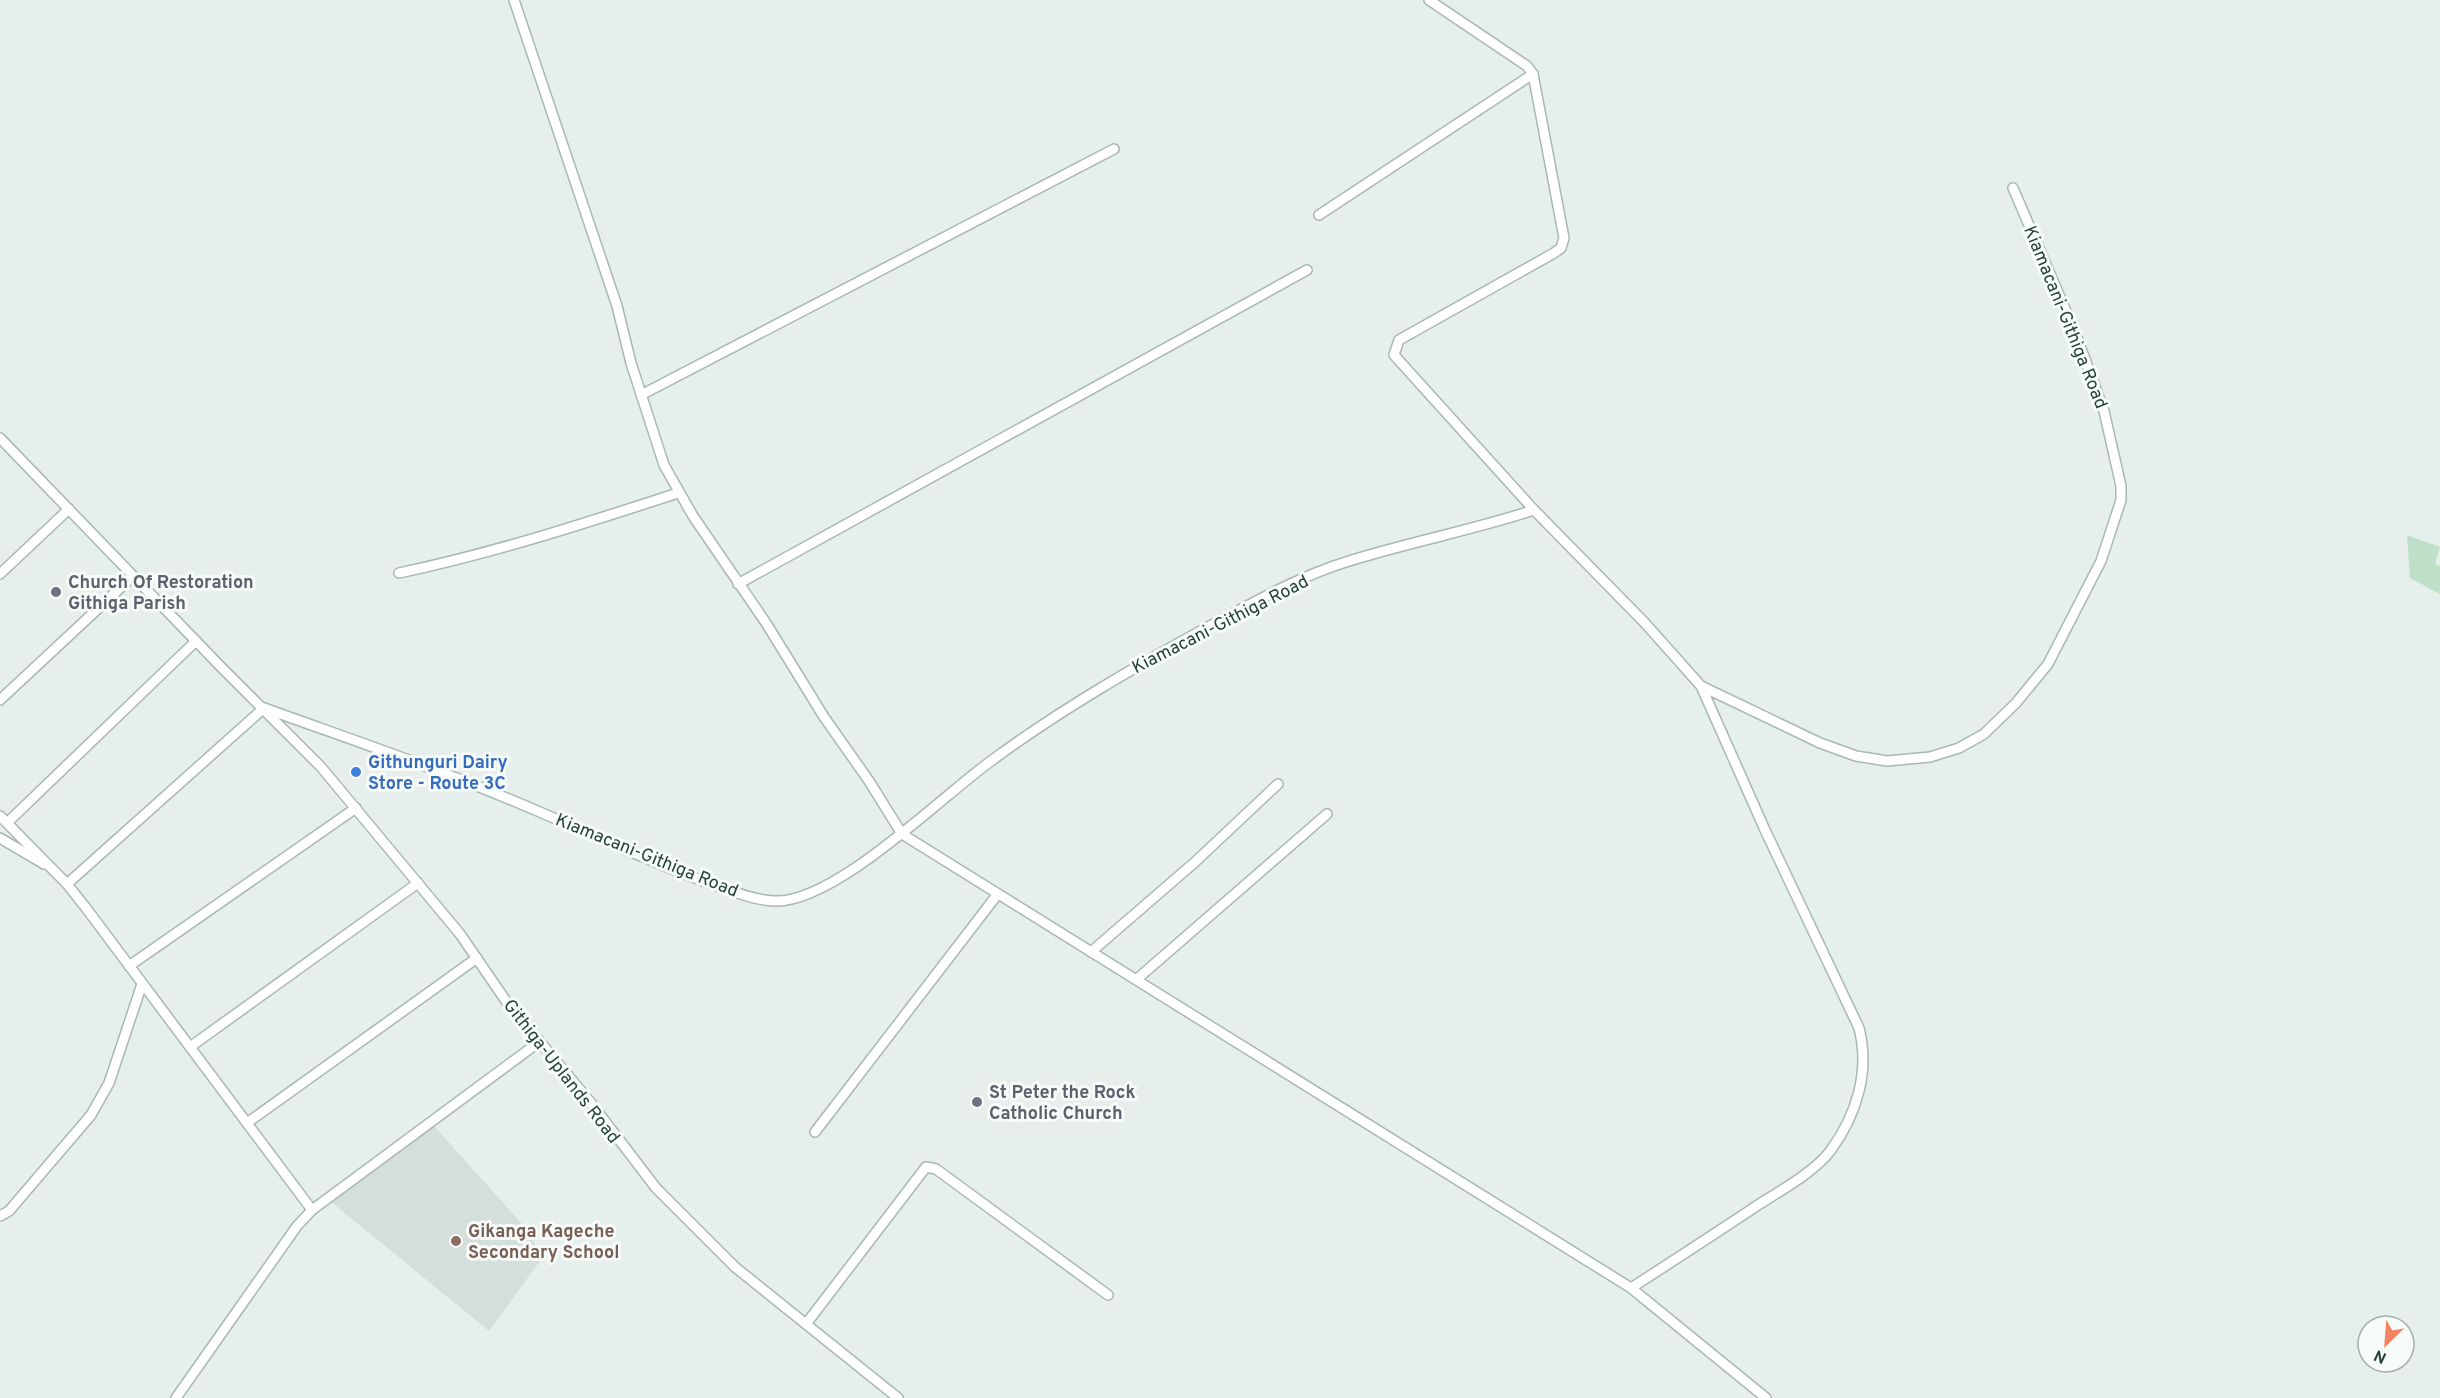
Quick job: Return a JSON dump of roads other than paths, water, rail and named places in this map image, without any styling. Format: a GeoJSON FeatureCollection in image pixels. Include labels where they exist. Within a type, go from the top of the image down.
{"type":"FeatureCollection","features":[{"type":"Feature","properties":{"kind":"street"},"geometry":{"type":"LineString","coordinates":[[514,0],[617,306],[641,395],[664,465],[678,493],[902,834],[1631,1288],[1766,1398]]}},
{"type":"Feature","properties":{"kind":"street"},"geometry":{"type":"LineString","coordinates":[[1429,0],[1527,66],[1533,74],[1564,238],[1561,248],[1435,322],[1399,340],[1394,355],[1534,510]]}},
{"type":"Feature","properties":{"kind":"street"},"geometry":{"type":"LineString","coordinates":[[1319,215],[1533,74]]}},
{"type":"Feature","properties":{"kind":"street"},"geometry":{"type":"LineString","coordinates":[[641,395],[1114,148]]}},
{"type":"Feature","properties":{"kind":"street","name":"Kiamacani-Githiga Road"},"geometry":{"type":"LineString","coordinates":[[0,438],[264,708],[503,796],[673,869],[755,898],[777,902],[808,896],[902,834],[937,802],[1042,724],[1096,689],[1263,597],[1348,561],[1534,510],[1644,622],[1701,686],[1820,743],[1857,756],[1887,761],[1930,757],[1959,748],[1984,734],[2016,702],[2048,664],[2101,561],[2118,514],[2121,486],[2100,399],[2075,332],[2013,188]]}},
{"type":"Feature","properties":{"kind":"street"},"geometry":{"type":"LineString","coordinates":[[738,584],[1307,270]]}},
{"type":"Feature","properties":{"kind":"street"},"geometry":{"type":"LineString","coordinates":[[399,573],[456,561],[555,534],[678,493]]}},
{"type":"Feature","properties":{"kind":"street"},"geometry":{"type":"LineString","coordinates":[[0,574],[69,509]]}},
{"type":"Feature","properties":{"kind":"street"},"geometry":{"type":"LineString","coordinates":[[0,700],[133,576]]}},
{"type":"Feature","properties":{"kind":"street"},"geometry":{"type":"LineString","coordinates":[[196,641],[4,819],[67,884],[312,1210]]}},
{"type":"Feature","properties":{"kind":"street"},"geometry":{"type":"LineString","coordinates":[[1631,1288],[1793,1183],[1831,1151],[1849,1119],[1864,1071],[1865,1051],[1859,1028],[1765,830],[1701,686]]}},
{"type":"Feature","properties":{"kind":"street"},"geometry":{"type":"LineString","coordinates":[[67,884],[264,708]]}},
{"type":"Feature","properties":{"kind":"street","name":"Githiga-Uplands Road"},"geometry":{"type":"LineString","coordinates":[[264,708],[321,767],[418,883],[539,1042],[670,1204],[735,1267],[898,1398]]}},
{"type":"Feature","properties":{"kind":"street"},"geometry":{"type":"LineString","coordinates":[[1091,952],[1195,862],[1278,784]]}},
{"type":"Feature","properties":{"kind":"street"},"geometry":{"type":"LineString","coordinates":[[129,966],[356,808]]}},
{"type":"Feature","properties":{"kind":"street"},"geometry":{"type":"LineString","coordinates":[[1137,979],[1327,814]]}},
{"type":"Feature","properties":{"kind":"street"},"geometry":{"type":"LineString","coordinates":[[0,838],[51,868]]}},
{"type":"Feature","properties":{"kind":"street"},"geometry":{"type":"LineString","coordinates":[[190,1047],[418,883]]}},
{"type":"Feature","properties":{"kind":"street"},"geometry":{"type":"LineString","coordinates":[[815,1132],[997,895]]}},
{"type":"Feature","properties":{"kind":"street"},"geometry":{"type":"LineString","coordinates":[[246,1123],[477,958]]}},
{"type":"Feature","properties":{"kind":"street"},"geometry":{"type":"LineString","coordinates":[[0,1221],[4,1213],[91,1115],[109,1083],[142,984]]}},
{"type":"Feature","properties":{"kind":"street"},"geometry":{"type":"LineString","coordinates":[[176,1398],[290,1236],[312,1210],[539,1042]]}},
{"type":"Feature","properties":{"kind":"street"},"geometry":{"type":"LineString","coordinates":[[806,1324],[926,1167],[936,1170],[1108,1295]]}},
{"type":"Feature","properties":{"kind":"place","name":"Church Of Restoration Githiga Parish"},"geometry":{"type":"Point","coordinates":[56,592]}},
{"type":"Feature","properties":{"kind":"place","name":"Githunguri Dairy Store - Route 3C"},"geometry":{"type":"Point","coordinates":[356,772]}},
{"type":"Feature","properties":{"kind":"place","name":"St Peter the Rock Catholic Church"},"geometry":{"type":"Point","coordinates":[977,1102]}},
{"type":"Feature","properties":{"kind":"place","name":"Gikanga Kageche Secondary School"},"geometry":{"type":"Point","coordinates":[456,1241]}}]}
